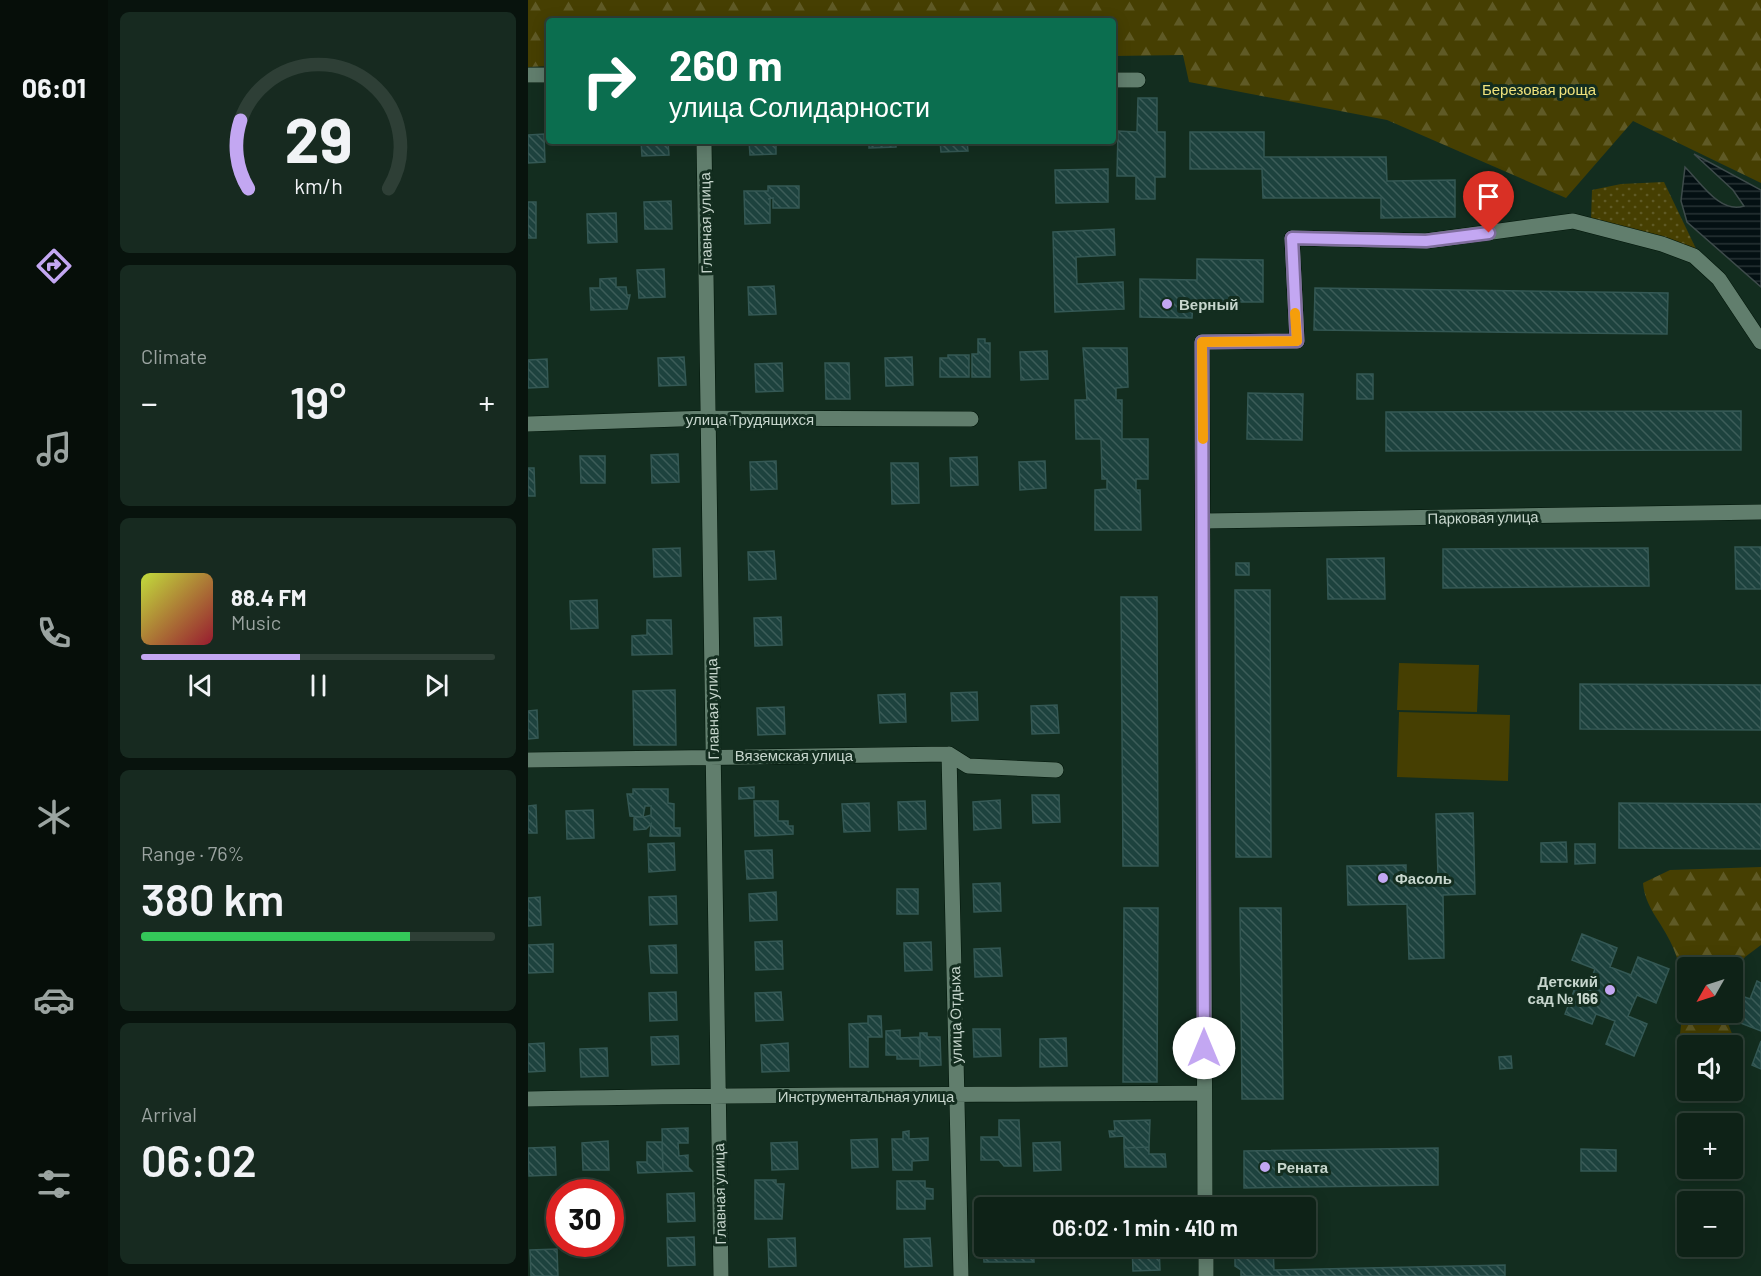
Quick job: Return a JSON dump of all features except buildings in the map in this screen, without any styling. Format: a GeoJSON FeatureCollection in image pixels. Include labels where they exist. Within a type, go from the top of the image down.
{"type":"FeatureCollection","features":[{"type":"Feature","properties":{"kind":"street"},"geometry":{"type":"LineString","coordinates":[[528,75],[546,75]]}},
{"type":"Feature","properties":{"kind":"street"},"geometry":{"type":"LineString","coordinates":[[1116,80],[1138,80]]}},
{"type":"Feature","properties":{"kind":"street","name":"Главная улица"},"geometry":{"type":"LineString","coordinates":[[704,144],[721,1276]]}},
{"type":"Feature","properties":{"kind":"street"},"geometry":{"type":"LineString","coordinates":[[1205,1197],[1202,342],[1297,341],[1292,238],[1426,241],[1573,221],[1662,244],[1694,256],[1719,279],[1761,342]]}},
{"type":"Feature","properties":{"kind":"street","name":"улица Трудящихся"},"geometry":{"type":"LineString","coordinates":[[528,424],[709,418],[971,418]]}},
{"type":"Feature","properties":{"kind":"street","name":"Парковая улица"},"geometry":{"type":"LineString","coordinates":[[1204,521],[1761,512]]}},
{"type":"Feature","properties":{"kind":"street","name":"Вяземская улица"},"geometry":{"type":"LineString","coordinates":[[528,760],[949,754],[968,766],[1056,770]]}},
{"type":"Feature","properties":{"kind":"street","name":"улица Отдыха"},"geometry":{"type":"LineString","coordinates":[[949,754],[961,1276]]}},
{"type":"Feature","properties":{"kind":"street","name":"Инструментальная улица"},"geometry":{"type":"LineString","coordinates":[[528,1099],[717,1095],[957,1096],[1204,1092]]}},
{"type":"Feature","properties":{"kind":"street"},"geometry":{"type":"LineString","coordinates":[[1206,1257],[1206,1276]]}},
{"type":"Feature","properties":{"kind":"green space","name":"Березовая роща"},"geometry":{"type":"Polygon","coordinates":[[[528,0],[1761,0],[1761,183],[1633,121],[1566,198],[1387,120],[1189,82],[1183,55],[1116,56],[1116,18],[546,18],[546,66],[528,67],[528,0]]]}},
{"type":"Feature","properties":{"kind":"green space"},"geometry":{"type":"Polygon","coordinates":[[[1664,182],[1699,255],[1591,219],[1592,190],[1621,184],[1664,182]]]}},
{"type":"Feature","properties":{"kind":"green space"},"geometry":{"type":"Polygon","coordinates":[[[1399,663],[1479,665],[1477,712],[1397,710],[1399,663]]]}},
{"type":"Feature","properties":{"kind":"green space"},"geometry":{"type":"Polygon","coordinates":[[[1399,712],[1510,715],[1508,781],[1397,777],[1399,712]]]}},
{"type":"Feature","properties":{"kind":"green space"},"geometry":{"type":"Polygon","coordinates":[[[1761,867],[1761,945],[1743,960],[1743,957],[1677,957],[1647,899],[1643,883],[1670,870],[1761,867]]]}},
{"type":"Feature","properties":{"kind":"green space"},"geometry":{"type":"Polygon","coordinates":[[[1681,1023],[1728,1023],[1732,1035],[1679,1035],[1681,1023]]]}},
{"type":"Feature","properties":{"kind":"shaded area"},"geometry":{"type":"Polygon","coordinates":[[[1694,154],[1761,190],[1761,287],[1687,222],[1681,201],[1685,167],[1719,201],[1727,206],[1744,206],[1733,190],[1694,154]]]}},
{"type":"Feature","properties":{"kind":"slow traffic"},"geometry":{"type":"LineString","coordinates":[[1203,439],[1202,342],[1297,341],[1295,313]]}},
{"type":"Feature","properties":{"kind":"place","name":"Верный"},"geometry":{"type":"Point","coordinates":[1167,304]}},
{"type":"Feature","properties":{"kind":"place","name":"Фасоль"},"geometry":{"type":"Point","coordinates":[1383,878]}},
{"type":"Feature","properties":{"kind":"place","name":"Детский сад № 166"},"geometry":{"type":"Point","coordinates":[1610,990]}},
{"type":"Feature","properties":{"kind":"place","name":"Рената"},"geometry":{"type":"Point","coordinates":[1265,1167]}},
{"type":"Feature","properties":{"kind":"route"},"geometry":{"type":"LineString","coordinates":[[1204,1048],[1202,342],[1297,341],[1292,238],[1426,241],[1489,233]]}}]}
